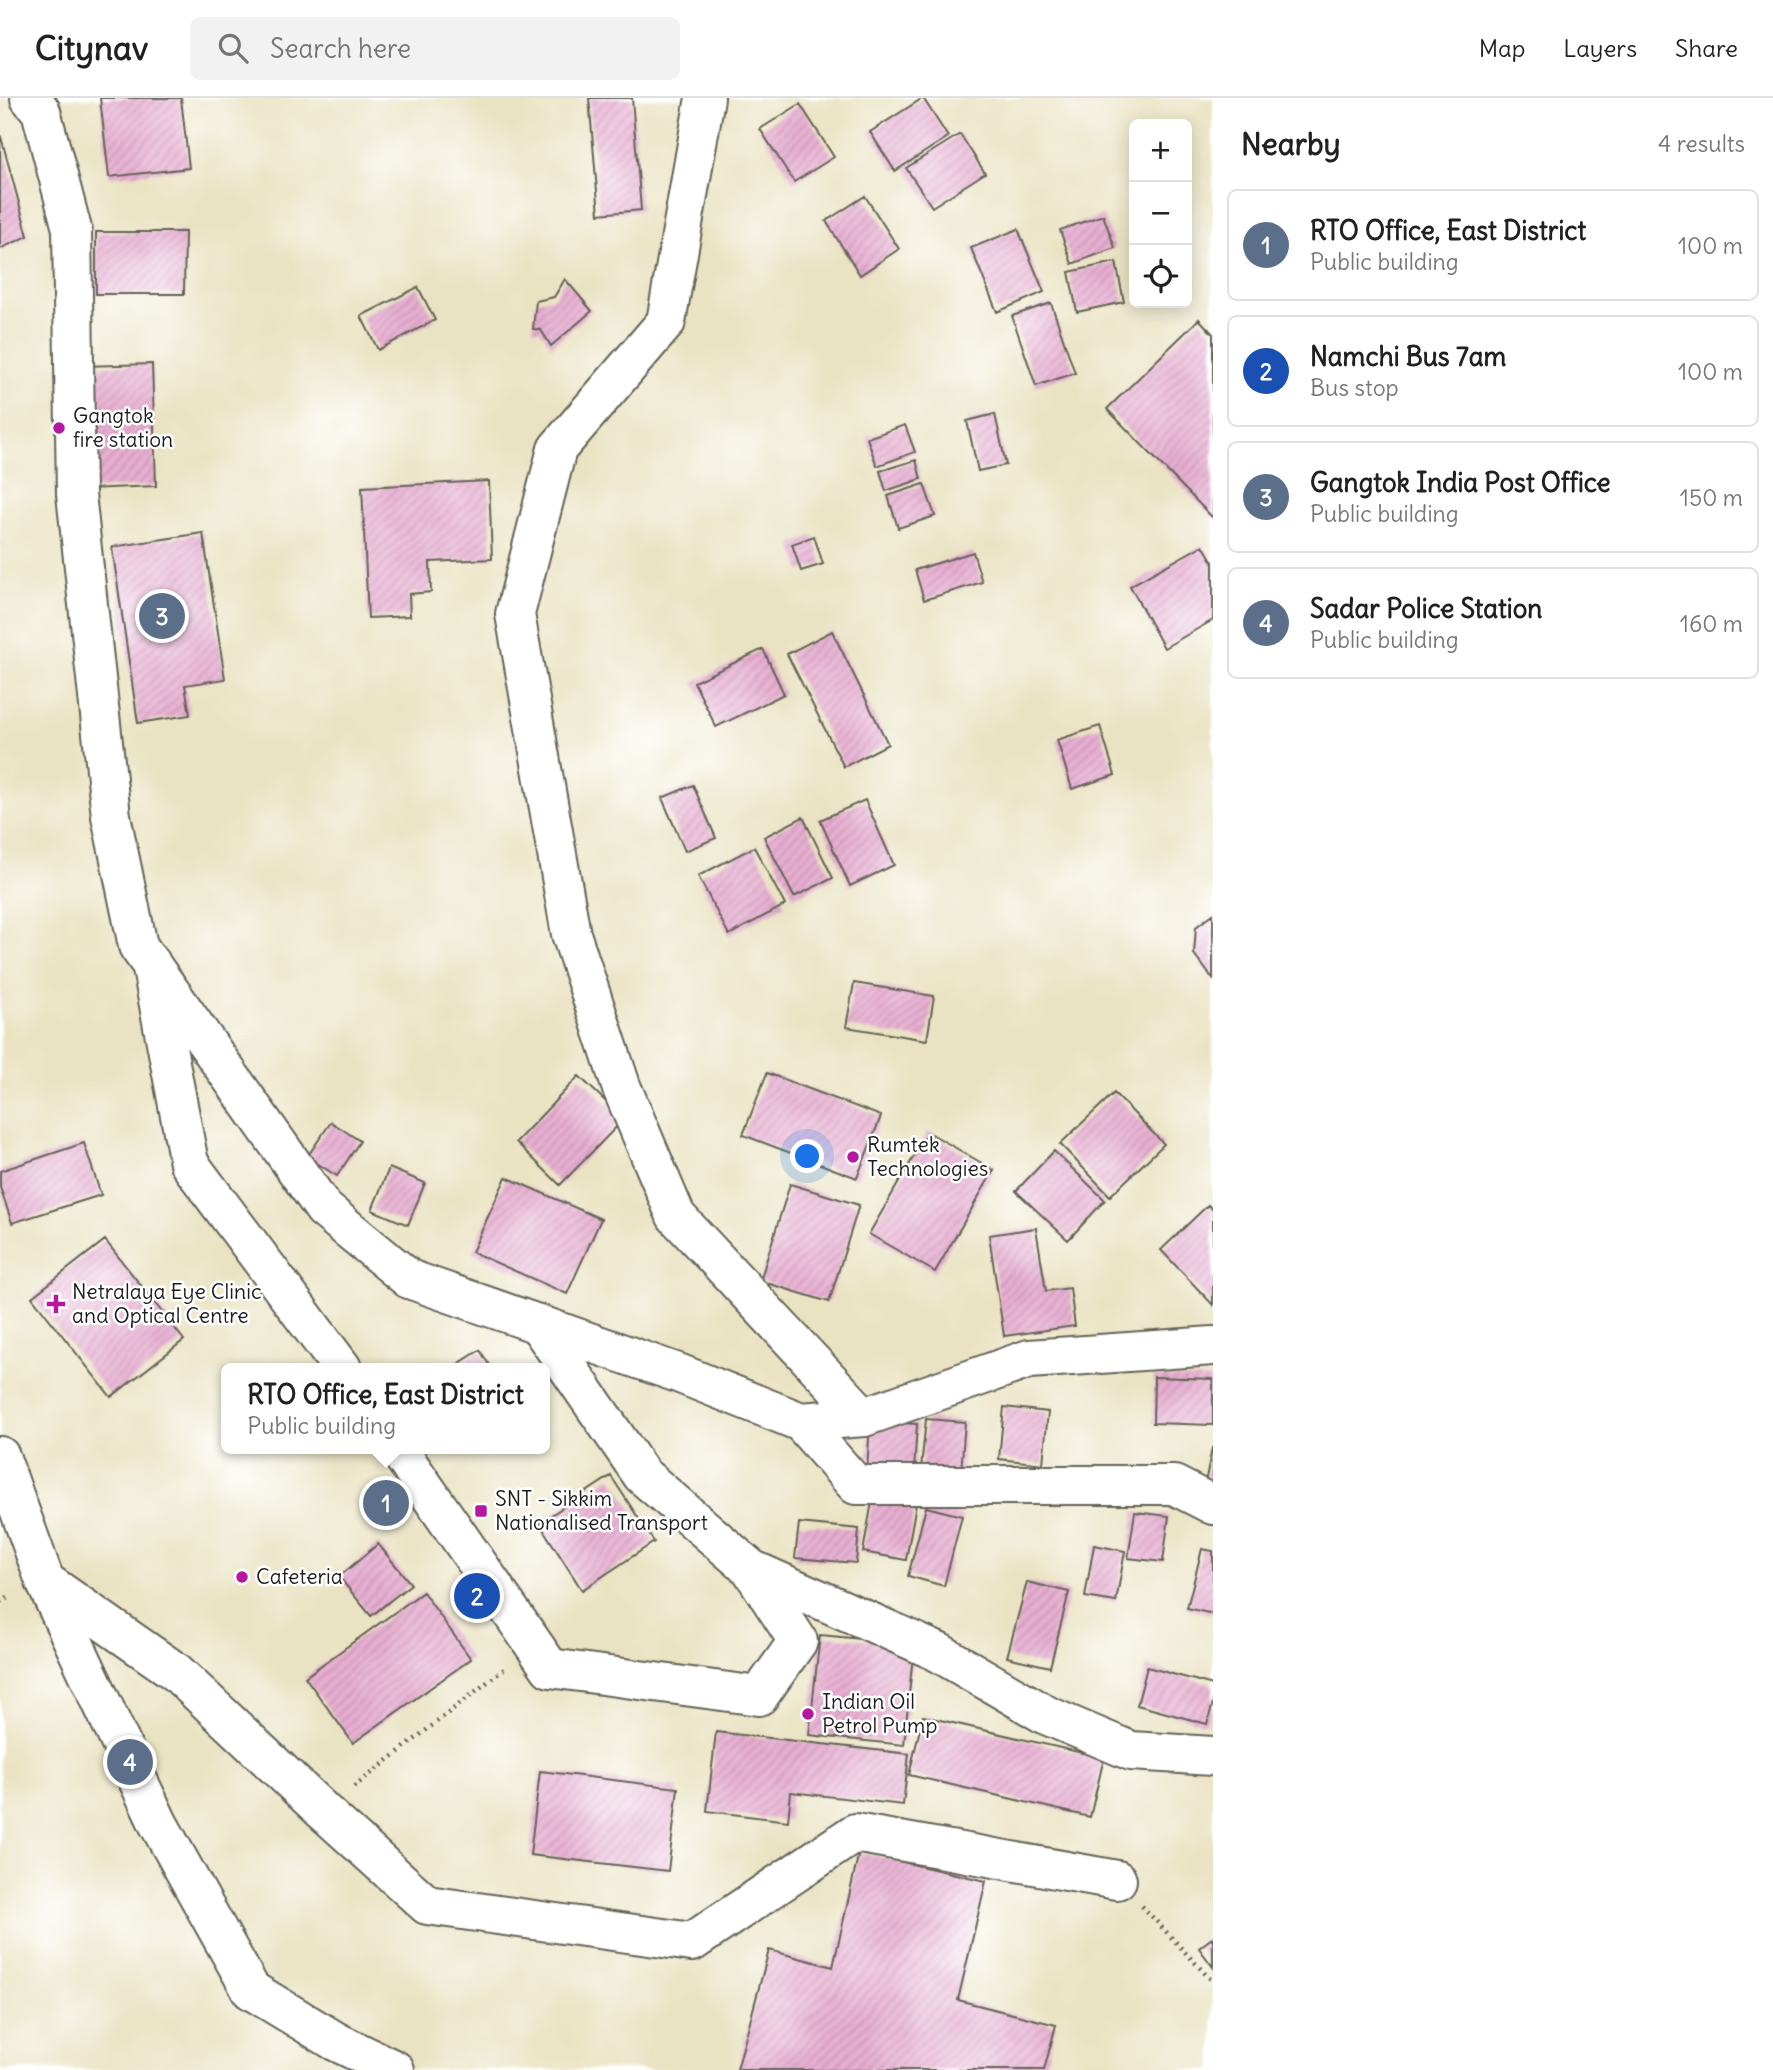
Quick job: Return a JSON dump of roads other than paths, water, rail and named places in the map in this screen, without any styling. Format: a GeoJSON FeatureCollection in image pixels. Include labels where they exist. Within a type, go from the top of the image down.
{"type":"FeatureCollection","features":[{"type":"Feature","properties":{"kind":"street"},"geometry":{"type":"LineString","coordinates":[[30,98],[41,111],[72,229],[79,521],[111,816],[138,946],[324,1209],[410,1279],[678,1373],[801,1422],[864,1417],[1028,1359],[1213,1346]]}},
{"type":"Feature","properties":{"kind":"street"},"geometry":{"type":"LineString","coordinates":[[705,98],[666,323],[557,449],[515,614],[571,934],[621,1086],[676,1216],[864,1417]]}},
{"type":"Feature","properties":{"kind":"street"},"geometry":{"type":"LineString","coordinates":[[151,963],[189,1163],[338,1363]]}},
{"type":"Feature","properties":{"kind":"street"},"geometry":{"type":"LineString","coordinates":[[401,1454],[550,1668],[759,1696],[798,1641],[751,1569],[642,1475],[538,1324]]}},
{"type":"Feature","properties":{"kind":"street"},"geometry":{"type":"LineString","coordinates":[[801,1422],[856,1485],[1174,1485],[1213,1505]]}},
{"type":"Feature","properties":{"kind":"street"},"geometry":{"type":"LineString","coordinates":[[0,1455],[46,1581],[158,1823],[251,1990],[335,2041],[395,2070]]}},
{"type":"Feature","properties":{"kind":"street"},"geometry":{"type":"LineString","coordinates":[[751,1569],[938,1652],[1046,1715],[1131,1751],[1213,1756]]}},
{"type":"Feature","properties":{"kind":"street"},"geometry":{"type":"LineString","coordinates":[[46,1581],[176,1672],[427,1905],[692,1942],[855,1833],[1117,1880]]}},
{"type":"Feature","properties":{"kind":"place","name":"Gangtok fire station"},"geometry":{"type":"Point","coordinates":[59,428]}},
{"type":"Feature","properties":{"kind":"place","name":"Gangtok India Post Office"},"geometry":{"type":"Point","coordinates":[162,616]}},
{"type":"Feature","properties":{"kind":"place","name":"Rumtek Technologies"},"geometry":{"type":"Point","coordinates":[853,1157]}},
{"type":"Feature","properties":{"kind":"place","name":"Netralaya Eye Clinic and Optical Centre"},"geometry":{"type":"Point","coordinates":[56,1304]}},
{"type":"Feature","properties":{"kind":"place","name":"RTO Office, East District"},"geometry":{"type":"Point","coordinates":[386,1503]}},
{"type":"Feature","properties":{"kind":"place","name":"SNT - Sikkim Nationalised Transport"},"geometry":{"type":"Point","coordinates":[481,1511]}},
{"type":"Feature","properties":{"kind":"place","name":"Cafeteria"},"geometry":{"type":"Point","coordinates":[242,1577]}},
{"type":"Feature","properties":{"kind":"place","name":"Namchi Bus 7am"},"geometry":{"type":"Point","coordinates":[477,1596]}},
{"type":"Feature","properties":{"kind":"place","name":"Indian Oil Petrol Pump"},"geometry":{"type":"Point","coordinates":[808,1714]}},
{"type":"Feature","properties":{"kind":"place","name":"Sadar Police Station"},"geometry":{"type":"Point","coordinates":[130,1762]}}]}
